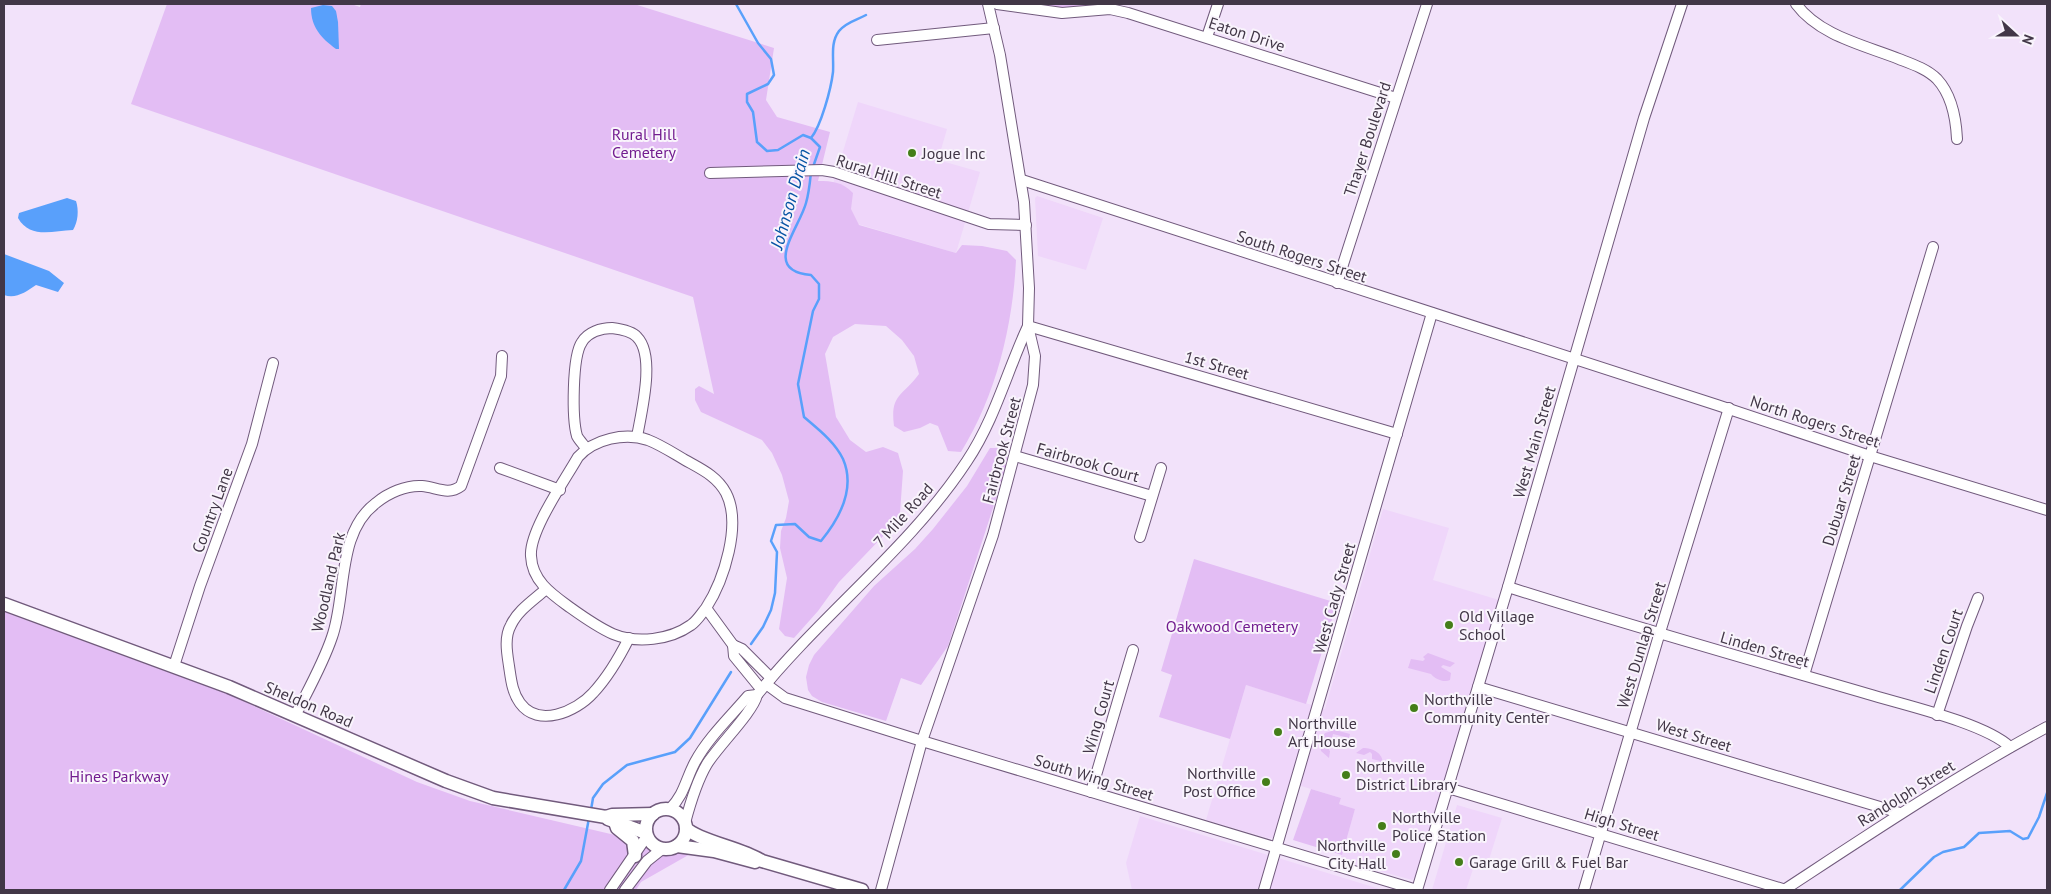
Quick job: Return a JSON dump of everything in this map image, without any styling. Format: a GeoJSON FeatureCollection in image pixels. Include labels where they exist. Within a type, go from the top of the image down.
{"type":"FeatureCollection","features":[{"type":"Feature","properties":{"kind":"main road","name":"Sheldon Road"},"geometry":{"type":"LineString","coordinates":[[4,604],[174,666],[473,792],[601,817],[646,835]]}},
{"type":"Feature","properties":{"kind":"main road"},"geometry":{"type":"LineString","coordinates":[[762,861],[751,862],[714,851],[677,846],[662,849],[653,845],[646,835],[648,821],[659,810],[670,810],[679,814],[685,825],[706,838],[752,854],[762,861],[862,890]]}},
{"type":"Feature","properties":{"kind":"main road","name":"Sheldon Road"},"geometry":{"type":"LineString","coordinates":[[601,817],[653,814]]}},
{"type":"Feature","properties":{"kind":"main road"},"geometry":{"type":"LineString","coordinates":[[601,817],[633,841],[634,856]]}},
{"type":"Feature","properties":{"kind":"main road"},"geometry":{"type":"LineString","coordinates":[[677,846],[684,838],[685,825]]}},
{"type":"Feature","properties":{"kind":"street","name":"Fairbrook Street"},"geometry":{"type":"LineString","coordinates":[[881,890],[922,741],[993,535],[1033,385],[1035,356],[1028,326],[1026,226],[1022,180],[988,4]]}},
{"type":"Feature","properties":{"kind":"street","name":"Eaton Drive"},"geometry":{"type":"LineString","coordinates":[[997,4],[1062,13],[1128,8],[1207,37],[1396,98]]}},
{"type":"Feature","properties":{"kind":"street"},"geometry":{"type":"LineString","coordinates":[[1207,37],[1218,4]]}},
{"type":"Feature","properties":{"kind":"street","name":"Thayer Boulevard"},"geometry":{"type":"LineString","coordinates":[[1337,283],[1427,4]]}},
{"type":"Feature","properties":{"kind":"street","name":"West Main Street"},"geometry":{"type":"LineString","coordinates":[[1417,890],[1508,587],[1654,86],[1682,4]]}},
{"type":"Feature","properties":{"kind":"street"},"geometry":{"type":"LineString","coordinates":[[1796,4],[1811,20],[1827,30],[1914,65],[1931,74],[1944,88],[1950,100],[1957,126],[1957,139]]}},
{"type":"Feature","properties":{"kind":"street"},"geometry":{"type":"LineString","coordinates":[[877,40],[994,28]]}},
{"type":"Feature","properties":{"kind":"street","name":"Rural Hill Street"},"geometry":{"type":"LineString","coordinates":[[710,173],[822,170],[834,172],[988,224],[1026,226]]}},
{"type":"Feature","properties":{"kind":"street","name":"South Rogers Street"},"geometry":{"type":"LineString","coordinates":[[1022,180],[1574,358]]}},
{"type":"Feature","properties":{"kind":"street","name":"Dubuar Street"},"geometry":{"type":"LineString","coordinates":[[1804,675],[1933,247]]}},
{"type":"Feature","properties":{"kind":"street","name":"West Cady Street"},"geometry":{"type":"LineString","coordinates":[[1264,890],[1432,313]]}},
{"type":"Feature","properties":{"kind":"street","name":"1st Street"},"geometry":{"type":"LineString","coordinates":[[1028,326],[1397,434]]}},
{"type":"Feature","properties":{"kind":"street","name":"7 Mile Road"},"geometry":{"type":"LineString","coordinates":[[670,810],[684,791],[694,763],[748,696],[764,686],[912,529],[958,474],[982,437],[1028,326]]}},
{"type":"Feature","properties":{"kind":"street"},"geometry":{"type":"LineString","coordinates":[[586,448],[578,437],[574,422],[573,398],[576,356],[581,343],[586,337],[604,329],[628,332],[637,336],[644,349],[646,370],[638,437]]}},
{"type":"Feature","properties":{"kind":"street","name":"Woodland Park"},"geometry":{"type":"LineString","coordinates":[[295,716],[321,665],[332,636],[337,618],[347,556],[357,526],[374,504],[397,491],[420,486],[450,492],[461,486],[501,376],[502,356]]}},
{"type":"Feature","properties":{"kind":"street","name":"North Rogers Street"},"geometry":{"type":"LineString","coordinates":[[1574,358],[1870,456],[2047,510]]}},
{"type":"Feature","properties":{"kind":"street","name":"Country Lane"},"geometry":{"type":"LineString","coordinates":[[174,666],[200,586],[252,444],[273,363]]}},
{"type":"Feature","properties":{"kind":"street","name":"West Dunlap Street"},"geometry":{"type":"LineString","coordinates":[[1584,890],[1729,408]]}},
{"type":"Feature","properties":{"kind":"street"},"geometry":{"type":"LineString","coordinates":[[638,437],[654,443],[710,474],[719,483],[728,497],[732,517],[728,554],[718,587],[706,608],[692,624],[674,634],[651,639],[629,638],[613,634],[583,616],[546,590],[533,570],[530,557],[531,546],[536,532],[578,457],[586,448],[603,440],[638,437]]}},
{"type":"Feature","properties":{"kind":"street","name":"Fairbrook Court"},"geometry":{"type":"LineString","coordinates":[[1015,456],[1152,496]]}},
{"type":"Feature","properties":{"kind":"street"},"geometry":{"type":"LineString","coordinates":[[500,468],[560,490]]}},
{"type":"Feature","properties":{"kind":"street","name":"Fairbrook Court"},"geometry":{"type":"LineString","coordinates":[[1140,537],[1162,468]]}},
{"type":"Feature","properties":{"kind":"street","name":"Linden Street"},"geometry":{"type":"LineString","coordinates":[[1508,587],[1660,634],[1937,715],[1994,734],[2010,747]]}},
{"type":"Feature","properties":{"kind":"street"},"geometry":{"type":"LineString","coordinates":[[546,590],[523,609],[511,623],[507,636],[513,689],[519,702],[529,712],[550,716],[569,710],[584,701],[608,675],[629,638]]}},
{"type":"Feature","properties":{"kind":"street","name":"Linden Court"},"geometry":{"type":"LineString","coordinates":[[1937,715],[1966,626],[1978,598]]}},
{"type":"Feature","properties":{"kind":"street"},"geometry":{"type":"LineString","coordinates":[[706,608],[733,645],[742,649],[764,686]]}},
{"type":"Feature","properties":{"kind":"street"},"geometry":{"type":"LineString","coordinates":[[733,645],[734,656],[764,686]]}},
{"type":"Feature","properties":{"kind":"street","name":"Wing Court"},"geometry":{"type":"LineString","coordinates":[[1091,792],[1133,650]]}},
{"type":"Feature","properties":{"kind":"street","name":"7 Mile Road"},"geometry":{"type":"LineString","coordinates":[[685,825],[706,766],[723,741],[755,704],[764,686]]}},
{"type":"Feature","properties":{"kind":"street","name":"South Wing Street"},"geometry":{"type":"LineString","coordinates":[[764,686],[785,698],[922,741],[1417,890]]}},
{"type":"Feature","properties":{"kind":"street","name":"West Street"},"geometry":{"type":"LineString","coordinates":[[1478,687],[1900,813]]}},
{"type":"Feature","properties":{"kind":"street","name":"Randolph Street"},"geometry":{"type":"LineString","coordinates":[[1785,890],[1900,813],[2047,727]]}},
{"type":"Feature","properties":{"kind":"street","name":"High Street"},"geometry":{"type":"LineString","coordinates":[[1448,788],[1785,890]]}},
{"type":"Feature","properties":{"kind":"street"},"geometry":{"type":"LineString","coordinates":[[610,890],[646,835]]}},
{"type":"Feature","properties":{"kind":"street"},"geometry":{"type":"LineString","coordinates":[[625,890],[647,861],[662,849]]}},
{"type":"Feature","properties":{"kind":"shaded area"},"geometry":{"type":"Polygon","coordinates":[[[858,102],[947,129],[938,160],[980,172],[956,253],[824,214],[858,102]]]}},
{"type":"Feature","properties":{"kind":"shaded area"},"geometry":{"type":"Polygon","coordinates":[[[1037,196],[1103,218],[1086,270],[1038,256],[1035,198],[1037,196]]]}},
{"type":"Feature","properties":{"kind":"shaded area"},"geometry":{"type":"Polygon","coordinates":[[[1383,509],[1449,528],[1433,580],[1499,600],[1416,876],[1412,880],[1340,860],[1355,809],[1339,804],[1341,798],[1291,783],[1275,838],[1268,838],[1206,820],[1246,685],[1325,709],[1383,509]]]}},
{"type":"Feature","properties":{"kind":"shaded area"},"geometry":{"type":"Polygon","coordinates":[[[1457,805],[1502,818],[1487,866],[1475,863],[1466,890],[1432,890],[1457,805]]]}},
{"type":"Feature","properties":{"kind":"shaded area"},"geometry":{"type":"Polygon","coordinates":[[[1140,816],[1383,890],[1132,890],[1126,863],[1140,816]]]}},
{"type":"Feature","properties":{"kind":"green space","name":"Rural Hill Cemetery"},"geometry":{"type":"Polygon","coordinates":[[[167,4],[351,4],[360,7],[361,4],[634,4],[774,48],[766,100],[777,117],[830,132],[818,181],[837,183],[845,186],[853,193],[851,209],[859,225],[956,253],[962,245],[982,246],[1007,251],[1016,260],[1007,335],[993,384],[984,408],[961,452],[948,451],[938,426],[930,423],[904,432],[894,426],[893,416],[896,402],[919,374],[914,356],[902,340],[886,326],[855,324],[833,337],[825,354],[836,417],[850,440],[866,452],[883,447],[898,453],[903,471],[900,513],[887,532],[839,582],[818,611],[794,638],[785,636],[779,629],[787,578],[780,548],[781,531],[789,501],[782,475],[772,453],[762,440],[701,412],[695,400],[695,389],[699,386],[714,394],[693,297],[131,104],[167,4]]]}},
{"type":"Feature","properties":{"kind":"green space"},"geometry":{"type":"Polygon","coordinates":[[[1029,4],[1108,4],[1068,10],[1029,4]]]}},
{"type":"Feature","properties":{"kind":"green space"},"geometry":{"type":"Polygon","coordinates":[[[990,448],[1001,448],[1008,462],[948,646],[921,685],[901,678],[886,721],[822,702],[812,696],[808,690],[806,677],[814,655],[874,586],[915,549],[933,529],[967,486],[990,448]]]}},
{"type":"Feature","properties":{"kind":"green space","name":"Oakwood Cemetery"},"geometry":{"type":"Polygon","coordinates":[[[1194,559],[1337,603],[1306,704],[1246,685],[1230,739],[1159,717],[1172,675],[1161,671],[1194,559]]]}},
{"type":"Feature","properties":{"kind":"green space","name":"Hines Parkway"},"geometry":{"type":"Polygon","coordinates":[[[4,612],[230,695],[417,782],[470,801],[692,853],[641,882],[636,890],[4,890],[4,612]]]}},
{"type":"Feature","properties":{"kind":"green space"},"geometry":{"type":"Polygon","coordinates":[[[1428,653],[1455,663],[1450,667],[1443,665],[1441,667],[1451,673],[1450,680],[1440,680],[1431,674],[1408,668],[1411,659],[1423,661],[1425,659],[1423,657],[1428,653]]]}},
{"type":"Feature","properties":{"kind":"green space"},"geometry":{"type":"Polygon","coordinates":[[[1335,730],[1350,734],[1349,738],[1333,734],[1329,758],[1321,751],[1320,741],[1325,733],[1335,730]]]}},
{"type":"Feature","properties":{"kind":"green space"},"geometry":{"type":"Polygon","coordinates":[[[1363,748],[1377,752],[1383,760],[1383,764],[1372,759],[1370,752],[1364,755],[1356,753],[1363,748]]]}},
{"type":"Feature","properties":{"kind":"green space"},"geometry":{"type":"Polygon","coordinates":[[[1311,789],[1341,798],[1339,804],[1355,809],[1342,855],[1293,840],[1311,789]]]}},
{"type":"Feature","properties":{"kind":"water"},"geometry":{"type":"Polygon","coordinates":[[[323,5],[332,6],[336,11],[339,49],[336,49],[321,36],[313,21],[311,8],[323,5]]]}},
{"type":"Feature","properties":{"kind":"water"},"geometry":{"type":"Polygon","coordinates":[[[67,198],[76,201],[77,205],[77,220],[73,230],[35,231],[23,225],[18,218],[19,213],[67,198]]]}},
{"type":"Feature","properties":{"kind":"water"},"geometry":{"type":"Polygon","coordinates":[[[4,254],[49,271],[64,283],[58,292],[36,285],[17,295],[4,295],[4,254]]]}},
{"type":"Feature","properties":{"kind":"waterway","name":"Johnson Drain"},"geometry":{"type":"LineString","coordinates":[[736,4],[758,43],[771,59],[774,75],[768,84],[747,94],[747,102],[753,112],[757,142],[767,151],[778,150],[803,135],[811,138],[820,147],[813,167]]}},
{"type":"Feature","properties":{"kind":"waterway"},"geometry":{"type":"LineString","coordinates":[[811,138],[822,116],[830,88],[833,72],[834,40],[845,25],[866,15]]}},
{"type":"Feature","properties":{"kind":"waterway","name":"Johnson Drain"},"geometry":{"type":"LineString","coordinates":[[751,644],[763,627],[771,610],[775,593],[777,552],[771,541],[776,525],[795,524],[809,537],[821,541],[834,523],[844,503],[848,481],[847,470],[840,453],[831,441],[804,417],[798,384],[813,311],[819,299],[819,284],[811,275],[796,272],[788,266],[786,257],[791,236],[806,203],[811,172]]}},
{"type":"Feature","properties":{"kind":"waterway","name":"Johnson Drain"},"geometry":{"type":"LineString","coordinates":[[591,810],[593,798],[603,784],[627,765],[675,752],[690,738],[731,672]]}},
{"type":"Feature","properties":{"kind":"waterway"},"geometry":{"type":"LineString","coordinates":[[1900,890],[1934,857],[1943,852],[1964,847],[1979,833],[2010,831],[2023,839],[2028,838],[2039,817],[2047,793]]}},
{"type":"Feature","properties":{"kind":"waterway","name":"Johnson Drain"},"geometry":{"type":"LineString","coordinates":[[564,890],[581,861],[589,818]]}},
{"type":"Feature","properties":{"kind":"place","name":"Jogue Inc"},"geometry":{"type":"Point","coordinates":[912,153]}},
{"type":"Feature","properties":{"kind":"place","name":"Old Village School"},"geometry":{"type":"Point","coordinates":[1449,625]}},
{"type":"Feature","properties":{"kind":"place","name":"Northville Community Center"},"geometry":{"type":"Point","coordinates":[1414,708]}},
{"type":"Feature","properties":{"kind":"place","name":"Northville Art House"},"geometry":{"type":"Point","coordinates":[1278,732]}},
{"type":"Feature","properties":{"kind":"place","name":"Northville District Library"},"geometry":{"type":"Point","coordinates":[1346,775]}},
{"type":"Feature","properties":{"kind":"place","name":"Northville Post Office"},"geometry":{"type":"Point","coordinates":[1266,782]}},
{"type":"Feature","properties":{"kind":"place","name":"Northville Police Station"},"geometry":{"type":"Point","coordinates":[1382,826]}},
{"type":"Feature","properties":{"kind":"place","name":"Northville City Hall"},"geometry":{"type":"Point","coordinates":[1396,854]}},
{"type":"Feature","properties":{"kind":"place","name":"Garage Grill & Fuel Bar"},"geometry":{"type":"Point","coordinates":[1459,862]}}]}
